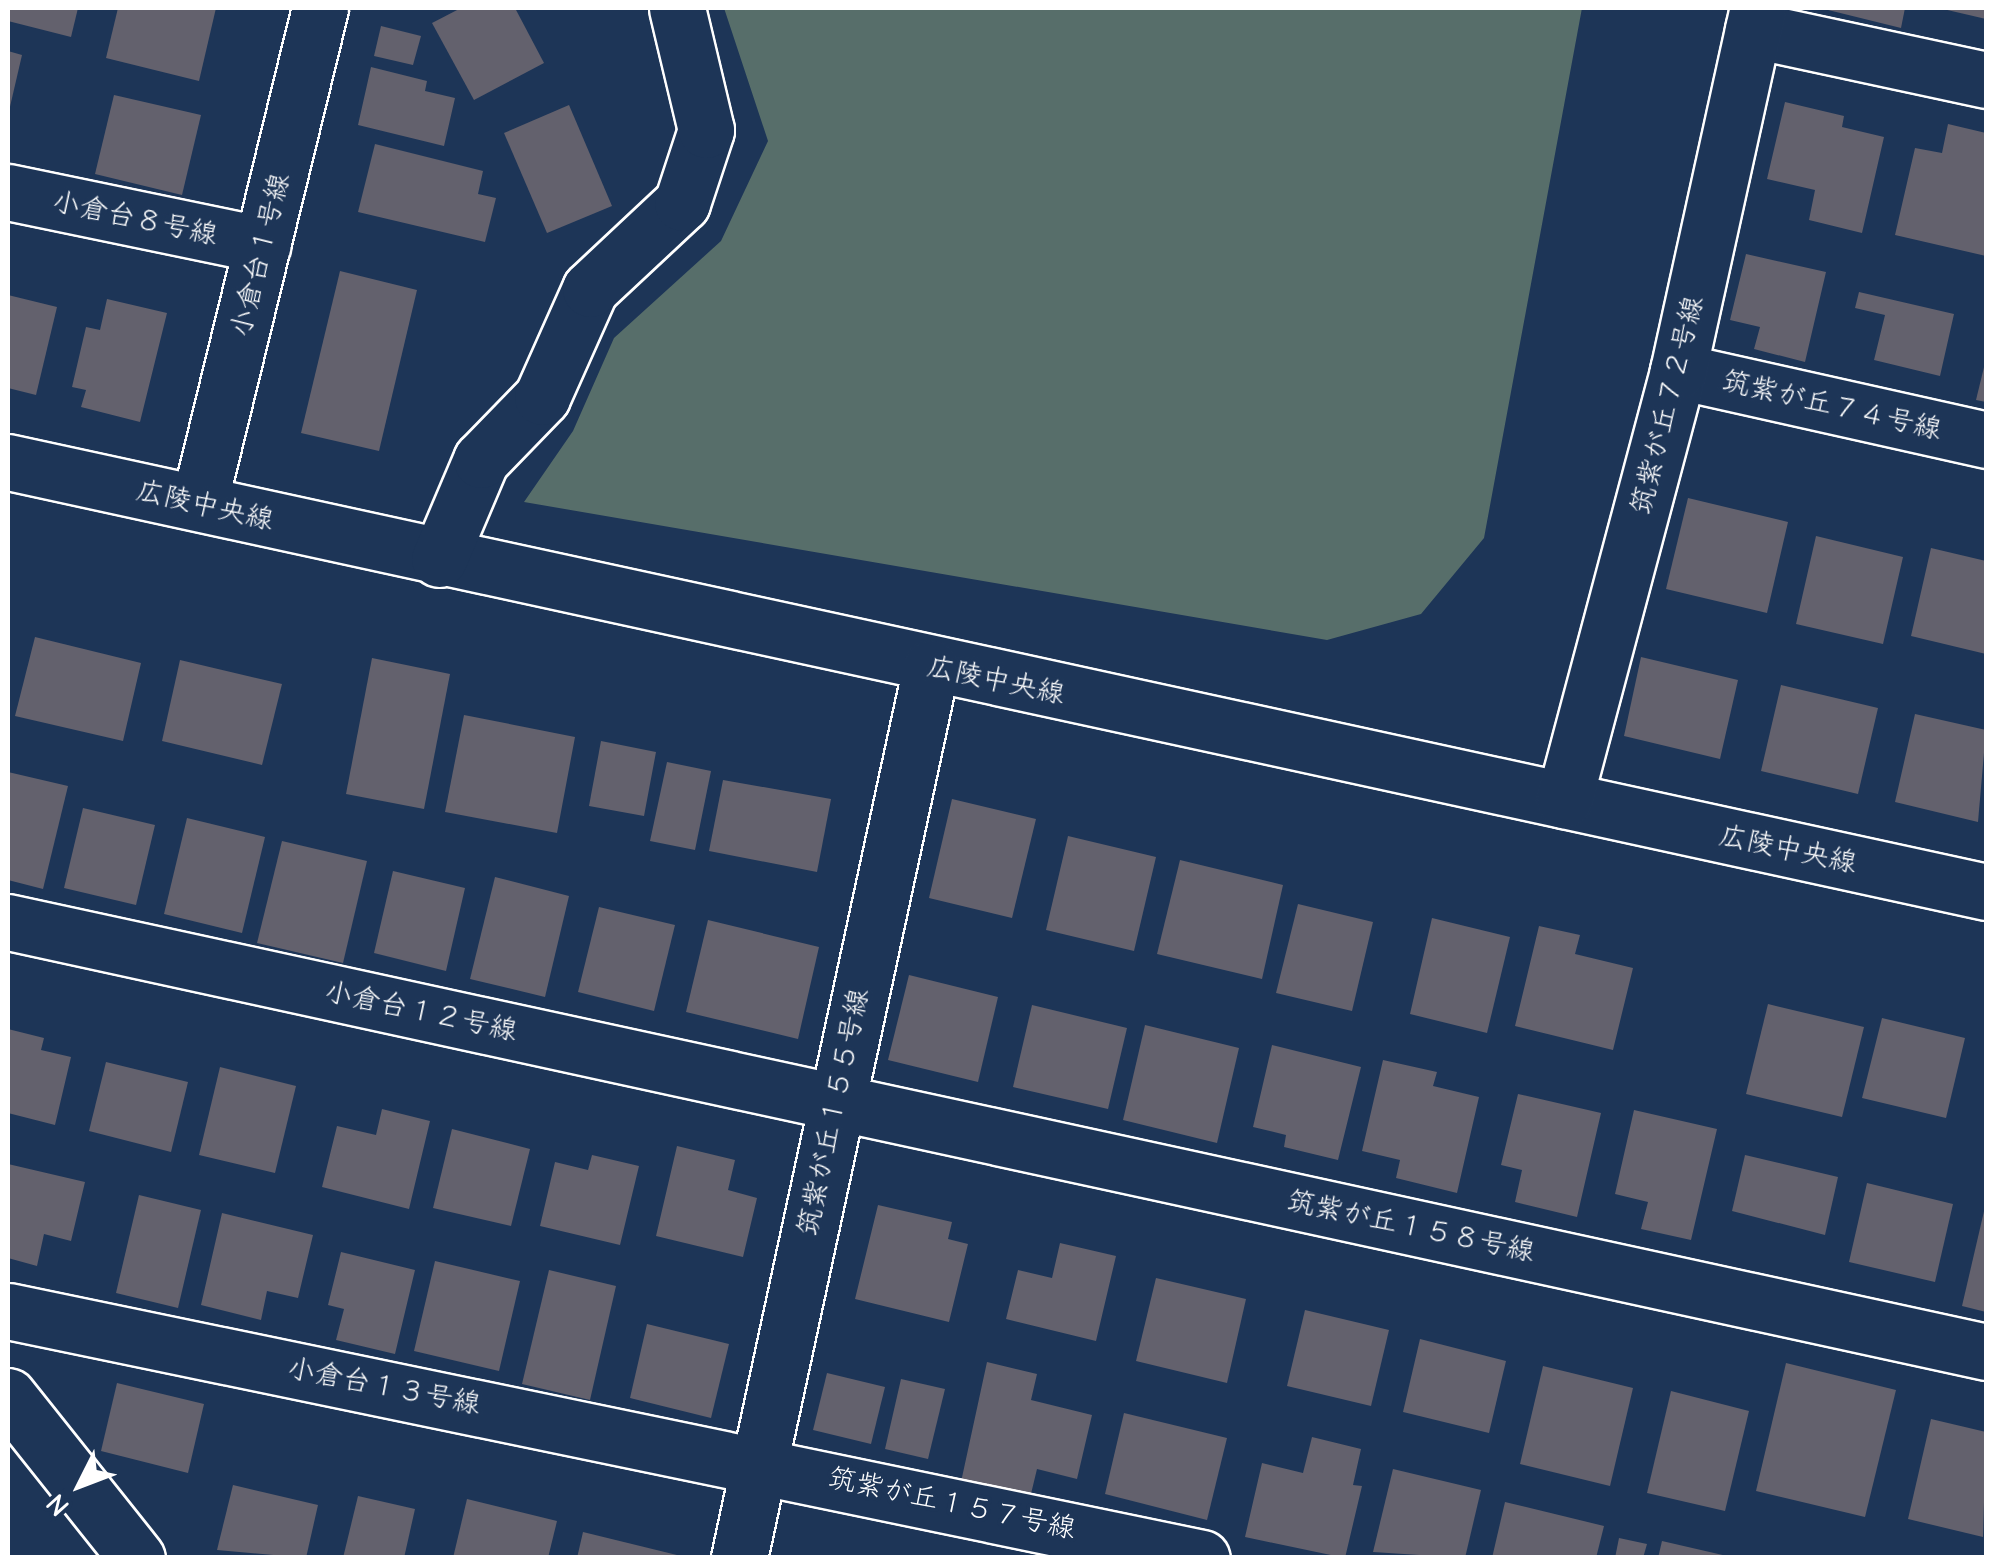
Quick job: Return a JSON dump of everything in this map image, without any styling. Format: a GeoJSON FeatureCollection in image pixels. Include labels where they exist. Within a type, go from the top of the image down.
{"type":"FeatureCollection","features":[{"type":"Feature","properties":{"kind":"street","name":"小倉台１号線"},"geometry":{"type":"LineString","coordinates":[[199,502],[320,8]]}},
{"type":"Feature","properties":{"kind":"street"},"geometry":{"type":"LineString","coordinates":[[439,560],[480,460],[542,397],[590,289],[682,203],[706,130],[678,8]]}},
{"type":"Feature","properties":{"kind":"street"},"geometry":{"type":"LineString","coordinates":[[1755,19],[1986,80]]}},
{"type":"Feature","properties":{"kind":"street","name":"筑紫が丘７２号線"},"geometry":{"type":"LineString","coordinates":[[1564,800],[1678,371],[1755,19]]}},
{"type":"Feature","properties":{"kind":"street","name":"小倉台８号線"},"geometry":{"type":"LineString","coordinates":[[8,192],[263,244]]}},
{"type":"Feature","properties":{"kind":"street","name":"筑紫が丘７４号線"},"geometry":{"type":"LineString","coordinates":[[1678,371],[1986,440]]}},
{"type":"Feature","properties":{"kind":"street","name":"広陵中央線"},"geometry":{"type":"LineString","coordinates":[[8,462],[931,667],[1986,892]]}},
{"type":"Feature","properties":{"kind":"street","name":"筑紫が丘１５５号線"},"geometry":{"type":"LineString","coordinates":[[739,1558],[931,667]]}},
{"type":"Feature","properties":{"kind":"street","name":"小倉台１２号線"},"geometry":{"type":"LineString","coordinates":[[8,922],[835,1101]]}},
{"type":"Feature","properties":{"kind":"street","name":"筑紫が丘１５８号線"},"geometry":{"type":"LineString","coordinates":[[835,1101],[1986,1352]]}},
{"type":"Feature","properties":{"kind":"street","name":"小倉台１３号線"},"geometry":{"type":"LineString","coordinates":[[8,1311],[760,1461]]}},
{"type":"Feature","properties":{"kind":"street"},"geometry":{"type":"LineString","coordinates":[[8,1396],[137,1558]]}},
{"type":"Feature","properties":{"kind":"street","name":"筑紫が丘１５７号線"},"geometry":{"type":"LineString","coordinates":[[760,1461],[1202,1558]]}},
{"type":"Feature","properties":{"kind":"green space"},"geometry":{"type":"Polygon","coordinates":[[[724,8],[1582,8],[1484,538],[1421,614],[1327,640],[524,502],[573,431],[614,338],[721,241],[768,141],[724,8]]]}},
{"type":"Feature","properties":{"kind":"building"},"geometry":{"type":"Polygon","coordinates":[[[8,8],[78,8],[71,37],[8,21],[8,8]]]}},
{"type":"Feature","properties":{"kind":"building"},"geometry":{"type":"Polygon","coordinates":[[[118,8],[216,8],[199,81],[106,58],[118,8]]]}},
{"type":"Feature","properties":{"kind":"building"},"geometry":{"type":"Polygon","coordinates":[[[461,8],[515,8],[544,63],[474,100],[432,23],[461,8]]]}},
{"type":"Feature","properties":{"kind":"building"},"geometry":{"type":"Polygon","coordinates":[[[1820,8],[1905,8],[1901,28],[1820,8]]]}},
{"type":"Feature","properties":{"kind":"building"},"geometry":{"type":"Polygon","coordinates":[[[1986,8],[1986,19],[1943,9],[1986,8]]]}},
{"type":"Feature","properties":{"kind":"building"},"geometry":{"type":"Polygon","coordinates":[[[381,26],[421,36],[413,65],[374,56],[381,26]]]}},
{"type":"Feature","properties":{"kind":"building"},"geometry":{"type":"Polygon","coordinates":[[[8,51],[22,55],[9,111],[8,110],[8,51]]]}},
{"type":"Feature","properties":{"kind":"building"},"geometry":{"type":"Polygon","coordinates":[[[371,67],[427,81],[425,91],[455,98],[444,146],[358,125],[371,67]]]}},
{"type":"Feature","properties":{"kind":"building"},"geometry":{"type":"Polygon","coordinates":[[[114,95],[201,115],[182,195],[95,174],[114,95]]]}},
{"type":"Feature","properties":{"kind":"building"},"geometry":{"type":"Polygon","coordinates":[[[1785,102],[1844,116],[1842,127],[1884,137],[1862,233],[1809,220],[1815,190],[1767,179],[1785,102]]]}},
{"type":"Feature","properties":{"kind":"building"},"geometry":{"type":"Polygon","coordinates":[[[569,105],[612,206],[547,233],[504,133],[569,105]]]}},
{"type":"Feature","properties":{"kind":"building"},"geometry":{"type":"Polygon","coordinates":[[[1948,124],[1986,133],[1986,256],[1895,235],[1915,148],[1942,153],[1948,124]]]}},
{"type":"Feature","properties":{"kind":"building"},"geometry":{"type":"Polygon","coordinates":[[[375,144],[483,171],[478,194],[496,198],[485,242],[358,212],[375,144]]]}},
{"type":"Feature","properties":{"kind":"building"},"geometry":{"type":"Polygon","coordinates":[[[1746,254],[1826,272],[1805,362],[1754,349],[1760,327],[1730,320],[1746,254]]]}},
{"type":"Feature","properties":{"kind":"building"},"geometry":{"type":"Polygon","coordinates":[[[340,271],[417,290],[379,451],[301,433],[340,271]]]}},
{"type":"Feature","properties":{"kind":"building"},"geometry":{"type":"Polygon","coordinates":[[[1859,292],[1954,314],[1940,376],[1874,360],[1885,315],[1855,308],[1859,292]]]}},
{"type":"Feature","properties":{"kind":"building"},"geometry":{"type":"Polygon","coordinates":[[[8,295],[57,307],[36,395],[8,388],[8,295]]]}},
{"type":"Feature","properties":{"kind":"building"},"geometry":{"type":"Polygon","coordinates":[[[107,299],[167,313],[140,422],[81,407],[86,390],[72,387],[86,327],[100,330],[107,299]]]}},
{"type":"Feature","properties":{"kind":"building"},"geometry":{"type":"Polygon","coordinates":[[[1986,364],[1986,402],[1976,400],[1986,364]]]}},
{"type":"Feature","properties":{"kind":"building"},"geometry":{"type":"Polygon","coordinates":[[[1688,498],[1788,522],[1767,613],[1666,589],[1688,498]]]}},
{"type":"Feature","properties":{"kind":"building"},"geometry":{"type":"Polygon","coordinates":[[[1816,536],[1903,557],[1883,644],[1796,624],[1816,536]]]}},
{"type":"Feature","properties":{"kind":"building"},"geometry":{"type":"Polygon","coordinates":[[[1931,548],[1986,561],[1986,654],[1911,636],[1931,548]]]}},
{"type":"Feature","properties":{"kind":"building"},"geometry":{"type":"Polygon","coordinates":[[[35,637],[141,663],[123,741],[15,716],[35,637]]]}},
{"type":"Feature","properties":{"kind":"building"},"geometry":{"type":"Polygon","coordinates":[[[1641,657],[1738,680],[1720,759],[1624,736],[1641,657]]]}},
{"type":"Feature","properties":{"kind":"building"},"geometry":{"type":"Polygon","coordinates":[[[372,658],[450,674],[424,809],[346,794],[372,658]]]}},
{"type":"Feature","properties":{"kind":"building"},"geometry":{"type":"Polygon","coordinates":[[[180,660],[282,684],[262,765],[162,741],[180,660]]]}},
{"type":"Feature","properties":{"kind":"building"},"geometry":{"type":"Polygon","coordinates":[[[1781,685],[1878,708],[1858,794],[1761,771],[1781,685]]]}},
{"type":"Feature","properties":{"kind":"building"},"geometry":{"type":"Polygon","coordinates":[[[1915,714],[1986,730],[1978,822],[1895,802],[1915,714]]]}},
{"type":"Feature","properties":{"kind":"building"},"geometry":{"type":"Polygon","coordinates":[[[464,715],[575,737],[557,833],[445,812],[464,715]]]}},
{"type":"Feature","properties":{"kind":"building"},"geometry":{"type":"Polygon","coordinates":[[[601,741],[656,752],[644,816],[589,806],[601,741]]]}},
{"type":"Feature","properties":{"kind":"building"},"geometry":{"type":"Polygon","coordinates":[[[667,762],[711,771],[695,850],[650,841],[667,762]]]}},
{"type":"Feature","properties":{"kind":"building"},"geometry":{"type":"Polygon","coordinates":[[[8,772],[68,786],[43,889],[8,880],[8,772]]]}},
{"type":"Feature","properties":{"kind":"building"},"geometry":{"type":"Polygon","coordinates":[[[723,780],[831,799],[817,872],[709,851],[723,780]]]}},
{"type":"Feature","properties":{"kind":"building"},"geometry":{"type":"Polygon","coordinates":[[[952,799],[1036,819],[1012,918],[929,898],[952,799]]]}},
{"type":"Feature","properties":{"kind":"building"},"geometry":{"type":"Polygon","coordinates":[[[83,808],[155,825],[136,905],[64,888],[83,808]]]}},
{"type":"Feature","properties":{"kind":"building"},"geometry":{"type":"Polygon","coordinates":[[[187,818],[265,837],[242,933],[164,914],[187,818]]]}},
{"type":"Feature","properties":{"kind":"building"},"geometry":{"type":"Polygon","coordinates":[[[1068,836],[1156,857],[1134,951],[1046,930],[1068,836]]]}},
{"type":"Feature","properties":{"kind":"building"},"geometry":{"type":"Polygon","coordinates":[[[282,841],[367,861],[343,963],[257,943],[282,841]]]}},
{"type":"Feature","properties":{"kind":"building"},"geometry":{"type":"Polygon","coordinates":[[[1180,860],[1283,885],[1262,979],[1157,954],[1180,860]]]}},
{"type":"Feature","properties":{"kind":"building"},"geometry":{"type":"Polygon","coordinates":[[[393,871],[465,888],[446,971],[374,953],[393,871]]]}},
{"type":"Feature","properties":{"kind":"building"},"geometry":{"type":"Polygon","coordinates":[[[495,877],[569,896],[545,997],[470,979],[495,877]]]}},
{"type":"Feature","properties":{"kind":"building"},"geometry":{"type":"Polygon","coordinates":[[[1298,904],[1373,922],[1352,1011],[1276,993],[1298,904]]]}},
{"type":"Feature","properties":{"kind":"building"},"geometry":{"type":"Polygon","coordinates":[[[599,907],[675,925],[654,1011],[578,992],[599,907]]]}},
{"type":"Feature","properties":{"kind":"building"},"geometry":{"type":"Polygon","coordinates":[[[1432,918],[1510,937],[1487,1033],[1410,1014],[1432,918]]]}},
{"type":"Feature","properties":{"kind":"building"},"geometry":{"type":"Polygon","coordinates":[[[708,920],[819,947],[798,1039],[686,1012],[708,920]]]}},
{"type":"Feature","properties":{"kind":"building"},"geometry":{"type":"Polygon","coordinates":[[[1539,926],[1580,935],[1575,954],[1633,968],[1613,1050],[1515,1026],[1539,926]]]}},
{"type":"Feature","properties":{"kind":"building"},"geometry":{"type":"Polygon","coordinates":[[[909,975],[998,997],[978,1082],[888,1060],[909,975]]]}},
{"type":"Feature","properties":{"kind":"building"},"geometry":{"type":"Polygon","coordinates":[[[1768,1004],[1864,1027],[1842,1117],[1746,1094],[1768,1004]]]}},
{"type":"Feature","properties":{"kind":"building"},"geometry":{"type":"Polygon","coordinates":[[[1032,1005],[1127,1028],[1108,1109],[1013,1087],[1032,1005]]]}},
{"type":"Feature","properties":{"kind":"building"},"geometry":{"type":"Polygon","coordinates":[[[1882,1018],[1965,1038],[1946,1118],[1862,1098],[1882,1018]]]}},
{"type":"Feature","properties":{"kind":"building"},"geometry":{"type":"Polygon","coordinates":[[[1145,1025],[1239,1048],[1217,1143],[1123,1120],[1145,1025]]]}},
{"type":"Feature","properties":{"kind":"building"},"geometry":{"type":"Polygon","coordinates":[[[8,1029],[44,1038],[41,1050],[71,1057],[55,1125],[8,1113],[8,1029]]]}},
{"type":"Feature","properties":{"kind":"building"},"geometry":{"type":"Polygon","coordinates":[[[1272,1045],[1361,1067],[1338,1160],[1284,1147],[1286,1135],[1253,1127],[1272,1045]]]}},
{"type":"Feature","properties":{"kind":"building"},"geometry":{"type":"Polygon","coordinates":[[[1383,1060],[1437,1072],[1433,1086],[1479,1097],[1457,1193],[1396,1178],[1400,1160],[1362,1151],[1383,1060]]]}},
{"type":"Feature","properties":{"kind":"building"},"geometry":{"type":"Polygon","coordinates":[[[106,1062],[188,1082],[171,1152],[89,1131],[106,1062]]]}},
{"type":"Feature","properties":{"kind":"building"},"geometry":{"type":"Polygon","coordinates":[[[220,1067],[296,1086],[275,1173],[199,1155],[220,1067]]]}},
{"type":"Feature","properties":{"kind":"building"},"geometry":{"type":"Polygon","coordinates":[[[1518,1094],[1601,1113],[1577,1217],[1515,1202],[1522,1170],[1501,1165],[1518,1094]]]}},
{"type":"Feature","properties":{"kind":"building"},"geometry":{"type":"Polygon","coordinates":[[[382,1109],[430,1121],[409,1209],[322,1187],[337,1126],[376,1135],[382,1109]]]}},
{"type":"Feature","properties":{"kind":"building"},"geometry":{"type":"Polygon","coordinates":[[[1634,1110],[1717,1129],[1691,1240],[1641,1229],[1648,1202],[1615,1194],[1634,1110]]]}},
{"type":"Feature","properties":{"kind":"building"},"geometry":{"type":"Polygon","coordinates":[[[452,1129],[530,1149],[511,1226],[433,1208],[452,1129]]]}},
{"type":"Feature","properties":{"kind":"building"},"geometry":{"type":"Polygon","coordinates":[[[677,1146],[735,1160],[728,1190],[757,1198],[743,1257],[656,1236],[677,1146]]]}},
{"type":"Feature","properties":{"kind":"building"},"geometry":{"type":"Polygon","coordinates":[[[592,1155],[639,1166],[620,1245],[540,1226],[555,1162],[588,1170],[592,1155]]]}},
{"type":"Feature","properties":{"kind":"building"},"geometry":{"type":"Polygon","coordinates":[[[1745,1155],[1838,1177],[1825,1235],[1732,1211],[1745,1155]]]}},
{"type":"Feature","properties":{"kind":"building"},"geometry":{"type":"Polygon","coordinates":[[[8,1164],[85,1182],[71,1241],[44,1234],[37,1266],[8,1258],[8,1164]]]}},
{"type":"Feature","properties":{"kind":"building"},"geometry":{"type":"Polygon","coordinates":[[[1867,1183],[1953,1204],[1935,1282],[1849,1262],[1867,1183]]]}},
{"type":"Feature","properties":{"kind":"building"},"geometry":{"type":"Polygon","coordinates":[[[139,1195],[201,1210],[178,1308],[116,1293],[139,1195]]]}},
{"type":"Feature","properties":{"kind":"building"},"geometry":{"type":"Polygon","coordinates":[[[878,1205],[952,1222],[948,1239],[968,1244],[949,1322],[855,1299],[878,1205]]]}},
{"type":"Feature","properties":{"kind":"building"},"geometry":{"type":"Polygon","coordinates":[[[1986,1207],[1986,1312],[1962,1306],[1986,1207]]]}},
{"type":"Feature","properties":{"kind":"building"},"geometry":{"type":"Polygon","coordinates":[[[222,1213],[313,1235],[298,1298],[267,1291],[261,1320],[201,1305],[222,1213]]]}},
{"type":"Feature","properties":{"kind":"building"},"geometry":{"type":"Polygon","coordinates":[[[1060,1243],[1116,1256],[1096,1341],[1006,1319],[1018,1270],[1052,1278],[1060,1243]]]}},
{"type":"Feature","properties":{"kind":"building"},"geometry":{"type":"Polygon","coordinates":[[[341,1252],[415,1270],[395,1354],[336,1340],[344,1309],[328,1305],[341,1252]]]}},
{"type":"Feature","properties":{"kind":"building"},"geometry":{"type":"Polygon","coordinates":[[[435,1261],[520,1281],[499,1371],[414,1351],[435,1261]]]}},
{"type":"Feature","properties":{"kind":"building"},"geometry":{"type":"Polygon","coordinates":[[[549,1270],[616,1286],[590,1400],[522,1384],[549,1270]]]}},
{"type":"Feature","properties":{"kind":"building"},"geometry":{"type":"Polygon","coordinates":[[[1156,1278],[1246,1299],[1227,1383],[1136,1361],[1156,1278]]]}},
{"type":"Feature","properties":{"kind":"building"},"geometry":{"type":"Polygon","coordinates":[[[1305,1310],[1389,1330],[1371,1406],[1287,1386],[1305,1310]]]}},
{"type":"Feature","properties":{"kind":"building"},"geometry":{"type":"Polygon","coordinates":[[[647,1324],[729,1344],[711,1418],[630,1398],[647,1324]]]}},
{"type":"Feature","properties":{"kind":"building"},"geometry":{"type":"Polygon","coordinates":[[[1420,1339],[1506,1361],[1489,1433],[1403,1412],[1420,1339]]]}},
{"type":"Feature","properties":{"kind":"building"},"geometry":{"type":"Polygon","coordinates":[[[987,1362],[1037,1374],[1031,1400],[1092,1415],[1077,1479],[1037,1469],[1030,1498],[961,1482],[987,1362]]]}},
{"type":"Feature","properties":{"kind":"building"},"geometry":{"type":"Polygon","coordinates":[[[1786,1363],[1896,1390],[1865,1517],[1756,1491],[1786,1363]]]}},
{"type":"Feature","properties":{"kind":"building"},"geometry":{"type":"Polygon","coordinates":[[[1543,1366],[1633,1388],[1610,1486],[1520,1464],[1543,1366]]]}},
{"type":"Feature","properties":{"kind":"building"},"geometry":{"type":"Polygon","coordinates":[[[827,1373],[885,1387],[871,1444],[813,1430],[827,1373]]]}},
{"type":"Feature","properties":{"kind":"building"},"geometry":{"type":"Polygon","coordinates":[[[901,1379],[945,1389],[928,1459],[885,1449],[901,1379]]]}},
{"type":"Feature","properties":{"kind":"building"},"geometry":{"type":"Polygon","coordinates":[[[117,1383],[204,1404],[188,1473],[101,1451],[117,1383]]]}},
{"type":"Feature","properties":{"kind":"building"},"geometry":{"type":"Polygon","coordinates":[[[1671,1391],[1749,1411],[1725,1511],[1647,1493],[1671,1391]]]}},
{"type":"Feature","properties":{"kind":"building"},"geometry":{"type":"Polygon","coordinates":[[[1124,1413],[1227,1438],[1207,1520],[1105,1494],[1124,1413]]]}},
{"type":"Feature","properties":{"kind":"building"},"geometry":{"type":"Polygon","coordinates":[[[1931,1419],[1986,1432],[1983,1537],[1908,1519],[1931,1419]]]}},
{"type":"Feature","properties":{"kind":"building"},"geometry":{"type":"Polygon","coordinates":[[[1312,1437],[1361,1449],[1353,1485],[1362,1486],[1345,1558],[1245,1537],[1262,1463],[1303,1473],[1312,1437]]]}},
{"type":"Feature","properties":{"kind":"building"},"geometry":{"type":"Polygon","coordinates":[[[1393,1469],[1481,1490],[1465,1558],[1373,1552],[1393,1469]]]}},
{"type":"Feature","properties":{"kind":"building"},"geometry":{"type":"Polygon","coordinates":[[[233,1485],[318,1505],[306,1558],[217,1550],[233,1485]]]}},
{"type":"Feature","properties":{"kind":"building"},"geometry":{"type":"Polygon","coordinates":[[[358,1496],[415,1509],[404,1558],[343,1558],[358,1496]]]}},
{"type":"Feature","properties":{"kind":"building"},"geometry":{"type":"Polygon","coordinates":[[[467,1499],[557,1521],[548,1558],[453,1558],[467,1499]]]}},
{"type":"Feature","properties":{"kind":"building"},"geometry":{"type":"Polygon","coordinates":[[[1505,1502],[1604,1526],[1596,1558],[1492,1558],[1505,1502]]]}},
{"type":"Feature","properties":{"kind":"building"},"geometry":{"type":"Polygon","coordinates":[[[583,1532],[681,1556],[681,1558],[577,1558],[583,1532]]]}},
{"type":"Feature","properties":{"kind":"building"},"geometry":{"type":"Polygon","coordinates":[[[1619,1538],[1647,1544],[1643,1558],[1615,1558],[1619,1538]]]}},
{"type":"Feature","properties":{"kind":"building"},"geometry":{"type":"Polygon","coordinates":[[[1662,1541],[1727,1556],[1658,1558],[1662,1541]]]}}]}
